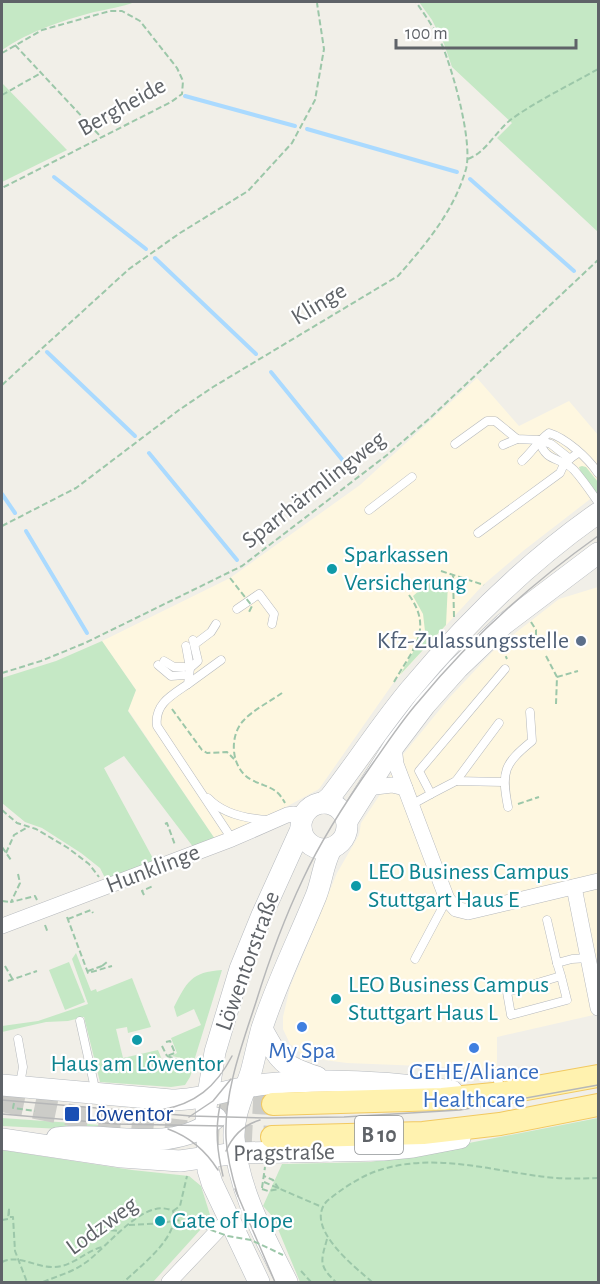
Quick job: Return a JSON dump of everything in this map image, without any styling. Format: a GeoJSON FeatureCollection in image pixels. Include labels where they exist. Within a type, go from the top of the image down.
{"type":"FeatureCollection","features":[{"type":"Feature","properties":{"kind":"main road"},"geometry":{"type":"LineString","coordinates":[[331,849],[325,850],[312,846],[304,839],[296,817],[330,797],[409,691],[458,636],[533,565],[571,532],[598,513]]}},
{"type":"Feature","properties":{"kind":"main road","name":"Löwentorstraße"},"geometry":{"type":"LineString","coordinates":[[287,1282],[260,1227],[240,1178],[236,1153],[235,1118],[262,1029],[299,934],[320,888],[324,867],[331,849],[345,838],[347,821],[394,746],[425,705],[504,624],[598,553]]}},
{"type":"Feature","properties":{"kind":"main road"},"geometry":{"type":"LineString","coordinates":[[323,803],[336,806],[347,821]]}},
{"type":"Feature","properties":{"kind":"main road","name":"Löwentorstraße"},"geometry":{"type":"LineString","coordinates":[[259,1282],[230,1223],[208,1170],[207,1096],[215,1052],[240,969],[296,817]]}},
{"type":"Feature","properties":{"kind":"main road"},"geometry":{"type":"LineString","coordinates":[[262,1029],[279,1058],[291,1068],[334,1082]]}},
{"type":"Feature","properties":{"kind":"main road","name":"Pragstraße"},"geometry":{"type":"LineString","coordinates":[[273,1104],[399,1101],[493,1094],[598,1076]]}},
{"type":"Feature","properties":{"kind":"main road","name":"Pragstraße"},"geometry":{"type":"LineString","coordinates":[[11,1086],[96,1095],[185,1100],[274,1084],[334,1082],[493,1094]]}},
{"type":"Feature","properties":{"kind":"main road"},"geometry":{"type":"LineString","coordinates":[[29,1142],[70,1137],[129,1139],[183,1136],[208,1122],[245,1088]]}},
{"type":"Feature","properties":{"kind":"main road"},"geometry":{"type":"LineString","coordinates":[[185,1100],[236,1153]]}},
{"type":"Feature","properties":{"kind":"main road","name":"Pragstraße"},"geometry":{"type":"LineString","coordinates":[[2,1139],[93,1154],[180,1161],[236,1153],[352,1152],[403,1148],[462,1137],[486,1126],[598,1105]]}},
{"type":"Feature","properties":{"kind":"main road","name":"B 10"},"geometry":{"type":"LineString","coordinates":[[272,1137],[398,1135],[486,1126]]}},
{"type":"Feature","properties":{"kind":"street"},"geometry":{"type":"LineString","coordinates":[[394,746],[395,760],[411,805],[447,899],[456,909],[468,912],[598,881]]}},
{"type":"Feature","properties":{"kind":"street"},"geometry":{"type":"LineString","coordinates":[[367,788],[392,784],[405,788]]}},
{"type":"Feature","properties":{"kind":"street","name":"Hunklinge"},"geometry":{"type":"LineString","coordinates":[[2,926],[232,839],[275,820],[294,814],[296,817]]}},
{"type":"Feature","properties":{"kind":"street"},"geometry":{"type":"LineString","coordinates":[[574,887],[598,1008]]}},
{"type":"Feature","properties":{"kind":"street"},"geometry":{"type":"LineString","coordinates":[[169,1282],[222,1226],[230,1223]]}},
{"type":"Feature","properties":{"kind":"lane"},"geometry":{"type":"LineString","coordinates":[[455,444],[487,421],[495,421],[517,439]]}},
{"type":"Feature","properties":{"kind":"lane"},"geometry":{"type":"LineString","coordinates":[[522,461],[539,440],[549,433],[564,439],[590,461],[598,473]]}},
{"type":"Feature","properties":{"kind":"lane"},"geometry":{"type":"LineString","coordinates":[[503,445],[517,439],[539,440]]}},
{"type":"Feature","properties":{"kind":"lane"},"geometry":{"type":"LineString","coordinates":[[539,440],[542,450],[558,462],[567,460],[578,453]]}},
{"type":"Feature","properties":{"kind":"lane"},"geometry":{"type":"LineString","coordinates":[[567,460],[598,502]]}},
{"type":"Feature","properties":{"kind":"lane"},"geometry":{"type":"LineString","coordinates":[[478,533],[560,473],[567,460]]}},
{"type":"Feature","properties":{"kind":"lane"},"geometry":{"type":"LineString","coordinates":[[369,510],[412,477]]}},
{"type":"Feature","properties":{"kind":"lane"},"geometry":{"type":"LineString","coordinates":[[237,609],[260,592],[274,614],[272,624]]}},
{"type":"Feature","properties":{"kind":"lane"},"geometry":{"type":"LineString","coordinates":[[186,670],[198,661],[194,642],[211,632],[216,624]]}},
{"type":"Feature","properties":{"kind":"lane"},"geometry":{"type":"LineString","coordinates":[[186,646],[188,684]]}},
{"type":"Feature","properties":{"kind":"lane"},"geometry":{"type":"LineString","coordinates":[[221,660],[166,700],[156,715],[157,726],[232,839]]}},
{"type":"Feature","properties":{"kind":"lane"},"geometry":{"type":"LineString","coordinates":[[161,663],[186,670]]}},
{"type":"Feature","properties":{"kind":"lane"},"geometry":{"type":"LineString","coordinates":[[431,794],[419,771],[505,669]]}},
{"type":"Feature","properties":{"kind":"lane"},"geometry":{"type":"LineString","coordinates":[[508,807],[503,782],[511,758],[532,741],[530,712]]}},
{"type":"Feature","properties":{"kind":"lane"},"geometry":{"type":"LineString","coordinates":[[411,805],[456,781],[499,723]]}},
{"type":"Feature","properties":{"kind":"lane"},"geometry":{"type":"LineString","coordinates":[[456,781],[503,782]]}},
{"type":"Feature","properties":{"kind":"lane"},"geometry":{"type":"LineString","coordinates":[[201,791],[224,810],[250,818],[275,820]]}},
{"type":"Feature","properties":{"kind":"lane"},"geometry":{"type":"LineString","coordinates":[[415,960],[447,899]]}},
{"type":"Feature","properties":{"kind":"lane"},"geometry":{"type":"LineString","coordinates":[[547,920],[557,963],[561,976],[567,1000],[511,1015],[507,992],[561,976]]}},
{"type":"Feature","properties":{"kind":"lane"},"geometry":{"type":"LineString","coordinates":[[557,963],[588,958]]}},
{"type":"Feature","properties":{"kind":"lane"},"geometry":{"type":"LineString","coordinates":[[80,1021],[96,1095]]}},
{"type":"Feature","properties":{"kind":"lane"},"geometry":{"type":"LineString","coordinates":[[11,1086],[23,1067],[18,1038]]}},
{"type":"Feature","properties":{"kind":"lane"},"geometry":{"type":"LineString","coordinates":[[493,1071],[493,1094]]}},
{"type":"Feature","properties":{"kind":"path"},"geometry":{"type":"LineString","coordinates":[[2,385],[129,269],[180,233],[248,191],[291,143],[315,100],[324,49],[316,2],[334,2]]}},
{"type":"Feature","properties":{"kind":"path","name":"Klinge"},"geometry":{"type":"LineString","coordinates":[[2,526],[76,488],[213,387],[398,276],[420,252],[444,218],[458,189],[468,159],[464,124],[452,72],[442,44],[416,2]]}},
{"type":"Feature","properties":{"kind":"path","name":"Bergheide"},"geometry":{"type":"LineString","coordinates":[[2,188],[171,102],[182,94],[183,81],[177,69],[140,21],[122,11],[110,11],[42,30],[15,45]]}},
{"type":"Feature","properties":{"kind":"path"},"geometry":{"type":"LineString","coordinates":[[2,53],[15,45],[102,137]]}},
{"type":"Feature","properties":{"kind":"path"},"geometry":{"type":"LineString","coordinates":[[468,159],[477,156],[510,120],[598,69]]}},
{"type":"Feature","properties":{"kind":"path"},"geometry":{"type":"LineString","coordinates":[[2,95],[41,73]]}},
{"type":"Feature","properties":{"kind":"path","name":"Sparrhärmlingweg"},"geometry":{"type":"LineString","coordinates":[[2,672],[41,661],[85,643],[242,566],[387,455],[430,418],[598,260]]}},
{"type":"Feature","properties":{"kind":"path"},"geometry":{"type":"LineString","coordinates":[[441,571],[489,587]]}},
{"type":"Feature","properties":{"kind":"path"},"geometry":{"type":"LineString","coordinates":[[227,574],[252,606],[248,614]]}},
{"type":"Feature","properties":{"kind":"path"},"geometry":{"type":"LineString","coordinates":[[453,574],[454,624]]}},
{"type":"Feature","properties":{"kind":"path"},"geometry":{"type":"LineString","coordinates":[[394,690],[394,682],[417,642],[421,630],[422,619],[409,595]]}},
{"type":"Feature","properties":{"kind":"path"},"geometry":{"type":"LineString","coordinates":[[536,630],[536,636]]}},
{"type":"Feature","properties":{"kind":"path"},"geometry":{"type":"LineString","coordinates":[[498,640],[508,660]]}},
{"type":"Feature","properties":{"kind":"path"},"geometry":{"type":"LineString","coordinates":[[546,656],[557,677],[556,704]]}},
{"type":"Feature","properties":{"kind":"path"},"geometry":{"type":"LineString","coordinates":[[557,677],[578,672]]}},
{"type":"Feature","properties":{"kind":"path"},"geometry":{"type":"LineString","coordinates":[[234,759],[233,749],[237,731],[243,720],[282,693]]}},
{"type":"Feature","properties":{"kind":"path"},"geometry":{"type":"LineString","coordinates":[[166,700],[202,750],[207,753],[227,752],[250,780],[279,793],[296,817]]}},
{"type":"Feature","properties":{"kind":"path"},"geometry":{"type":"LineString","coordinates":[[519,804],[539,797]]}},
{"type":"Feature","properties":{"kind":"path"},"geometry":{"type":"LineString","coordinates":[[2,810],[17,823],[36,829],[68,848],[97,872],[104,887]]}},
{"type":"Feature","properties":{"kind":"path"},"geometry":{"type":"LineString","coordinates":[[165,824],[167,823],[178,854]]}},
{"type":"Feature","properties":{"kind":"path"},"geometry":{"type":"LineString","coordinates":[[6,853],[14,834],[28,827]]}},
{"type":"Feature","properties":{"kind":"path"},"geometry":{"type":"LineString","coordinates":[[2,847],[11,860]]}},
{"type":"Feature","properties":{"kind":"path"},"geometry":{"type":"LineString","coordinates":[[11,902],[20,883],[18,874]]}},
{"type":"Feature","properties":{"kind":"path"},"geometry":{"type":"LineString","coordinates":[[144,895],[142,891],[153,886]]}},
{"type":"Feature","properties":{"kind":"path"},"geometry":{"type":"LineString","coordinates":[[2,902],[20,901]]}},
{"type":"Feature","properties":{"kind":"path"},"geometry":{"type":"LineString","coordinates":[[62,903],[88,971],[103,966],[112,966]]}},
{"type":"Feature","properties":{"kind":"path"},"geometry":{"type":"LineString","coordinates":[[68,919],[92,910],[93,913]]}},
{"type":"Feature","properties":{"kind":"path"},"geometry":{"type":"LineString","coordinates":[[44,922],[48,933]]}},
{"type":"Feature","properties":{"kind":"path"},"geometry":{"type":"LineString","coordinates":[[103,966],[107,962]]}},
{"type":"Feature","properties":{"kind":"path"},"geometry":{"type":"LineString","coordinates":[[4,966],[13,980]]}},
{"type":"Feature","properties":{"kind":"path"},"geometry":{"type":"LineString","coordinates":[[8,981],[37,971]]}},
{"type":"Feature","properties":{"kind":"path"},"geometry":{"type":"LineString","coordinates":[[166,1042],[170,1041],[175,1053],[166,1056]]}},
{"type":"Feature","properties":{"kind":"path"},"geometry":{"type":"LineString","coordinates":[[162,1046],[166,1056]]}},
{"type":"Feature","properties":{"kind":"path"},"geometry":{"type":"LineString","coordinates":[[166,1056],[197,1066]]}},
{"type":"Feature","properties":{"kind":"path"},"geometry":{"type":"LineString","coordinates":[[104,1117],[116,1118]]}},
{"type":"Feature","properties":{"kind":"path"},"geometry":{"type":"LineString","coordinates":[[266,1162],[262,1189],[268,1191],[279,1189]]}},
{"type":"Feature","properties":{"kind":"path"},"geometry":{"type":"LineString","coordinates":[[336,1282],[322,1266],[321,1261],[327,1239],[322,1220],[322,1207],[334,1195],[383,1169],[417,1164],[470,1164],[539,1176],[598,1178]]}},
{"type":"Feature","properties":{"kind":"path"},"geometry":{"type":"LineString","coordinates":[[173,1211],[180,1206],[188,1173]]}},
{"type":"Feature","properties":{"kind":"path"},"geometry":{"type":"LineString","coordinates":[[264,1176],[273,1180],[279,1189]]}},
{"type":"Feature","properties":{"kind":"path"},"geometry":{"type":"LineString","coordinates":[[263,1182],[322,1207]]}},
{"type":"Feature","properties":{"kind":"path","name":"Lodzweg"},"geometry":{"type":"LineString","coordinates":[[43,1282],[86,1263],[121,1231],[143,1214],[157,1207],[173,1211],[175,1220]]}},
{"type":"Feature","properties":{"kind":"path"},"geometry":{"type":"LineString","coordinates":[[2,1220],[8,1219],[7,1208],[9,1217],[13,1217],[15,1251],[27,1282]]}},
{"type":"Feature","properties":{"kind":"path"},"geometry":{"type":"LineString","coordinates":[[123,1282],[163,1244],[175,1220]]}},
{"type":"Feature","properties":{"kind":"path"},"geometry":{"type":"LineString","coordinates":[[129,1225],[185,1221],[228,1236],[251,1240],[283,1255]]}},
{"type":"Feature","properties":{"kind":"path"},"geometry":{"type":"LineString","coordinates":[[93,1229],[121,1231]]}},
{"type":"Feature","properties":{"kind":"path"},"geometry":{"type":"LineString","coordinates":[[327,1239],[372,1282]]}},
{"type":"Feature","properties":{"kind":"path"},"geometry":{"type":"LineString","coordinates":[[2,1262],[18,1260],[53,1268],[75,1261],[104,1247]]}},
{"type":"Feature","properties":{"kind":"path"},"geometry":{"type":"LineString","coordinates":[[75,1261],[86,1263]]}},
{"type":"Feature","properties":{"kind":"shaded area"},"geometry":{"type":"Polygon","coordinates":[[[477,378],[519,426],[569,401],[598,435],[598,493],[483,585],[394,682],[319,789],[262,820],[215,839],[128,710],[136,690],[102,641],[230,578],[360,485],[477,378]]]}},
{"type":"Feature","properties":{"kind":"shaded area"},"geometry":{"type":"Polygon","coordinates":[[[598,587],[598,1014],[497,1037],[497,1069],[347,1063],[302,1054],[290,1044],[283,1029],[283,1017],[290,987],[337,873],[359,835],[361,823],[401,757],[450,697],[495,649],[559,599],[598,587]]]}},
{"type":"Feature","properties":{"kind":"green space"},"geometry":{"type":"Polygon","coordinates":[[[2,2],[135,2],[58,23],[24,37],[2,50],[2,2]]]}},
{"type":"Feature","properties":{"kind":"green space"},"geometry":{"type":"Polygon","coordinates":[[[419,2],[598,2],[598,232],[497,138],[512,123],[452,67],[432,20],[419,2]]]}},
{"type":"Feature","properties":{"kind":"green space"},"geometry":{"type":"Polygon","coordinates":[[[2,83],[67,150],[2,182],[2,83]]]}},
{"type":"Feature","properties":{"kind":"green space"},"geometry":{"type":"Polygon","coordinates":[[[579,467],[586,467],[598,482],[598,498],[582,476],[579,467]]]}},
{"type":"Feature","properties":{"kind":"green space"},"geometry":{"type":"Polygon","coordinates":[[[433,579],[448,583],[446,625],[400,675],[425,631],[423,614],[413,596],[433,579]]]}},
{"type":"Feature","properties":{"kind":"green space"},"geometry":{"type":"Polygon","coordinates":[[[102,641],[136,690],[128,711],[215,839],[194,848],[124,756],[104,768],[156,864],[107,882],[100,868],[81,853],[42,828],[25,822],[2,803],[2,678],[56,661],[102,641]]]}},
{"type":"Feature","properties":{"kind":"green space"},"geometry":{"type":"Polygon","coordinates":[[[76,953],[91,991],[96,989],[97,992],[132,978],[151,1027],[128,1033],[127,1027],[116,1029],[123,1058],[158,1050],[165,1067],[175,1062],[193,1068],[185,1085],[171,1087],[100,1082],[84,1017],[68,1021],[46,1022],[2,1032],[2,1026],[38,1021],[88,1004],[72,959],[76,953]]]}},
{"type":"Feature","properties":{"kind":"green space"},"geometry":{"type":"Polygon","coordinates":[[[69,962],[85,1002],[65,1010],[49,970],[69,962]]]}},
{"type":"Feature","properties":{"kind":"green space"},"geometry":{"type":"Polygon","coordinates":[[[222,970],[194,1061],[172,1056],[177,1053],[171,1038],[201,1025],[194,1009],[177,1017],[174,1007],[183,991],[197,976],[222,970]]]}},
{"type":"Feature","properties":{"kind":"green space"},"geometry":{"type":"Polygon","coordinates":[[[2,1118],[101,1125],[101,1131],[2,1126],[2,1118]]]}},
{"type":"Feature","properties":{"kind":"green space"},"geometry":{"type":"Polygon","coordinates":[[[598,1118],[598,1282],[300,1282],[273,1217],[263,1206],[282,1164],[371,1162],[598,1118]]]}},
{"type":"Feature","properties":{"kind":"green space"},"geometry":{"type":"Polygon","coordinates":[[[2,1150],[132,1170],[189,1176],[201,1186],[211,1218],[153,1282],[2,1282],[2,1150]]]}},
{"type":"Feature","properties":{"kind":"waterway"},"geometry":{"type":"LineString","coordinates":[[185,96],[295,126]]}},
{"type":"Feature","properties":{"kind":"waterway"},"geometry":{"type":"LineString","coordinates":[[307,129],[457,172]]}},
{"type":"Feature","properties":{"kind":"waterway"},"geometry":{"type":"LineString","coordinates":[[54,177],[146,249]]}},
{"type":"Feature","properties":{"kind":"waterway"},"geometry":{"type":"LineString","coordinates":[[470,179],[574,271]]}},
{"type":"Feature","properties":{"kind":"waterway"},"geometry":{"type":"LineString","coordinates":[[155,258],[256,354]]}},
{"type":"Feature","properties":{"kind":"waterway"},"geometry":{"type":"LineString","coordinates":[[47,352],[135,436]]}},
{"type":"Feature","properties":{"kind":"waterway"},"geometry":{"type":"LineString","coordinates":[[271,372],[353,473]]}},
{"type":"Feature","properties":{"kind":"waterway"},"geometry":{"type":"LineString","coordinates":[[149,453],[237,560]]}},
{"type":"Feature","properties":{"kind":"waterway"},"geometry":{"type":"LineString","coordinates":[[2,494],[15,513]]}},
{"type":"Feature","properties":{"kind":"waterway"},"geometry":{"type":"LineString","coordinates":[[26,531],[87,633]]}},
{"type":"Feature","properties":{"kind":"tunnel"},"geometry":{"type":"LineString","coordinates":[[2,1101],[104,1122],[212,1134],[272,1137]]}},
{"type":"Feature","properties":{"kind":"tunnel"},"geometry":{"type":"LineString","coordinates":[[220,1101],[273,1104]]}},
{"type":"Feature","properties":{"kind":"tram line"},"geometry":{"type":"LineString","coordinates":[[238,1196],[227,1153],[226,1138],[231,1086],[245,1035],[277,940],[318,849],[344,805],[390,739],[439,678],[503,612],[598,536]]}},
{"type":"Feature","properties":{"kind":"tram line"},"geometry":{"type":"LineString","coordinates":[[161,1110],[184,1103],[203,1092],[219,1077],[232,1056]]}},
{"type":"Feature","properties":{"kind":"tram line"},"geometry":{"type":"LineString","coordinates":[[189,1117],[213,1101],[231,1079]]}},
{"type":"Feature","properties":{"kind":"tram line"},"geometry":{"type":"LineString","coordinates":[[2,1100],[191,1116],[344,1117],[460,1110],[598,1085]]}},
{"type":"Feature","properties":{"kind":"tram line"},"geometry":{"type":"LineString","coordinates":[[220,1105],[217,1140],[223,1176]]}},
{"type":"Feature","properties":{"kind":"tram line"},"geometry":{"type":"LineString","coordinates":[[2,1114],[116,1124],[223,1126]]}},
{"type":"Feature","properties":{"kind":"tram line"},"geometry":{"type":"LineString","coordinates":[[226,1151],[239,1131],[260,1120]]}},
{"type":"Feature","properties":{"kind":"tram line"},"geometry":{"type":"LineString","coordinates":[[168,1129],[197,1145],[218,1170]]}},
{"type":"Feature","properties":{"kind":"tram line"},"geometry":{"type":"LineString","coordinates":[[235,1189],[275,1282]]}},
{"type":"Feature","properties":{"kind":"place","name":"Sparkassen Versicherung"},"geometry":{"type":"Point","coordinates":[332,569]}},
{"type":"Feature","properties":{"kind":"place","name":"Kfz-Zulassungsstelle"},"geometry":{"type":"Point","coordinates":[581,641]}},
{"type":"Feature","properties":{"kind":"place","name":"LEO Business Campus Stuttgart Haus E"},"geometry":{"type":"Point","coordinates":[356,886]}},
{"type":"Feature","properties":{"kind":"place","name":"LEO Business Campus Stuttgart Haus L"},"geometry":{"type":"Point","coordinates":[336,999]}},
{"type":"Feature","properties":{"kind":"place","name":"My Spa"},"geometry":{"type":"Point","coordinates":[302,1027]}},
{"type":"Feature","properties":{"kind":"place","name":"Haus am Löwentor"},"geometry":{"type":"Point","coordinates":[137,1040]}},
{"type":"Feature","properties":{"kind":"place","name":"GEHE/Aliance Healthcare"},"geometry":{"type":"Point","coordinates":[474,1048]}},
{"type":"Feature","properties":{"kind":"place","name":"Löwentor"},"geometry":{"type":"Point","coordinates":[72,1114]}},
{"type":"Feature","properties":{"kind":"place","name":"Gate of Hope"},"geometry":{"type":"Point","coordinates":[160,1221]}}]}
